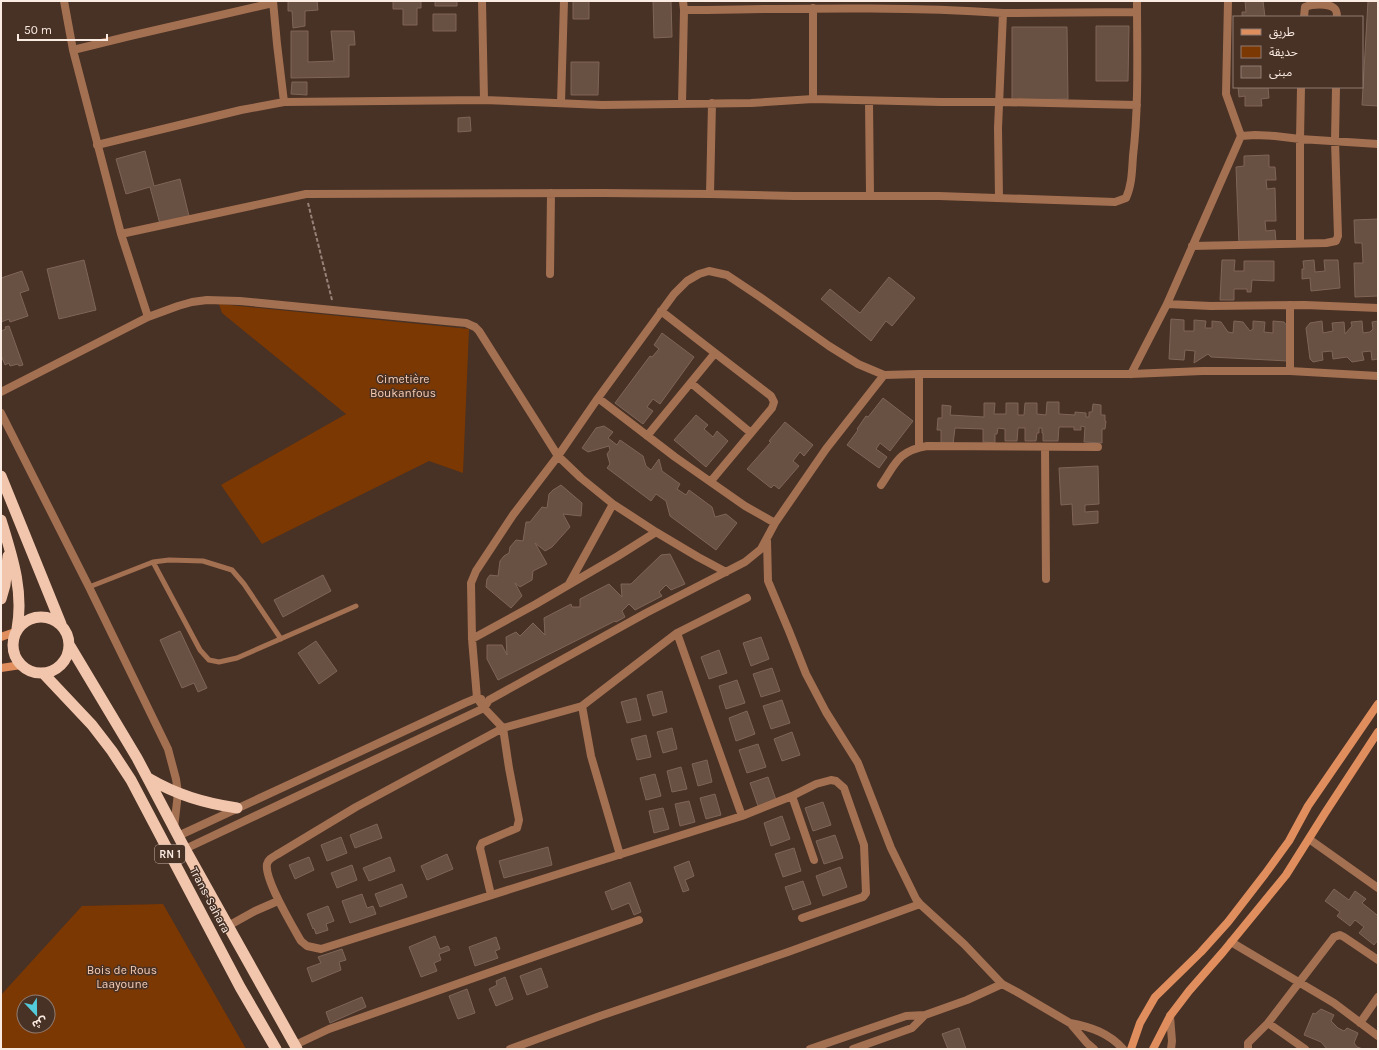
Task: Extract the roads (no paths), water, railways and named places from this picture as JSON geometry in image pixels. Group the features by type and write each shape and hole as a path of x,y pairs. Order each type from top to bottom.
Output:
{"highway":[{"path":"1,476 61,624 68,634 70,646 68,654 61,665 51,672 35,673 27,670 17,660 13,649 13,638 20,612 18,584 1,520"},
{"path":"1,599 5,585 9,547"},
{"path":"16,631 24,622 33,617 43,616 53,618 61,624"},
{"name":"Trans-Sahara","path":"70,646 137,758 185,849 296,1047"},
{"name":"Trans-Sahara","path":"43,673 92,725 112,751 131,780 240,987 276,1049"},
{"path":"147,777 178,793 197,800 237,808"}],"main road":[{"path":"1,637 16,631"},
{"path":"1,668 21,665"},
{"path":"1131,1049 1140,1023 1155,997 1219,932 1265,874 1288,841 1308,806 1378,704"},
{"path":"1153,1049 1170,1016 1189,991 1286,875 1324,813 1378,732"}],"street":[{"path":"64,1 73,50 120,234 148,317"},
{"path":"482,1 484,100"},
{"path":"561,103 564,1"},
{"path":"682,104 683,1"},
{"path":"120,234 306,194 710,194 999,198 1115,202 1126,198 1130,190 1137,105 1137,1"},
{"path":"1131,374 1167,304 1241,136 1226,94 1228,1"},
{"path":"73,50 273,2 284,102"},
{"path":"1304,16 1305,7 1318,4 1333,7 1336,9 1336,16"},
{"path":"684,10 894,5 1003,13 1137,12"},
{"path":"813,8 813,99"},
{"path":"999,198 999,102 1003,13"},
{"path":"1300,243 1300,139 1302,88"},
{"path":"1192,246 1326,243 1336,241 1338,236 1335,141 1336,88"},
{"path":"97,145 241,110 284,102 484,100 602,105 682,104 813,99 1137,105"},
{"path":"869,101 870,196"},
{"path":"710,194 712,103"},
{"path":"1241,136 1255,135 1378,144"},
{"path":"550,274 551,193"},
{"path":"491,895 480,848 482,843 517,828 519,820 508,768 503,728 484,708 477,698 472,638 471,583 476,571 513,515 558,456 661,311 674,294 687,281 699,274 709,272 727,275 828,346 858,364 884,375 1131,374 1202,371 1290,371 1378,376"},
{"path":"1,392 148,317 178,306 207,300 240,301 466,323 475,327 479,331 558,456 580,478 613,504 656,532 726,572"},
{"path":"1167,304 1211,306 1290,305 1378,308"},
{"path":"1290,305 1290,371"},
{"path":"661,311 771,396 774,402 772,408 711,481"},
{"path":"647,436 715,353"},
{"path":"919,374 919,447"},
{"path":"185,849 484,708 489,700 646,613 745,562 761,549 775,523 826,449 884,375"},
{"path":"691,383 752,433"},
{"path":"598,398 647,436 745,506 775,523"},
{"path":"1,413 89,587 168,749 176,778 178,793 176,832 237,808 464,703 477,698 489,700"},
{"path":"881,485 901,456 914,448 919,447 1098,448"},
{"path":"1045,447 1046,580"},
{"path":"569,584 613,504"},
{"path":"472,638 536,604 656,532"},
{"path":"766,540 768,581 790,631 806,674 826,712 858,763 891,848 900,868 920,904 964,944 1002,984 1070,1023 1094,1049"},
{"path":"747,598 677,633 582,706 503,728 356,807 269,859 267,870 278,900 304,945 321,950 742,816 792,796 816,784 831,780 836,781 844,788 864,845 866,893 863,897 802,918"},
{"path":"677,633 742,816"},
{"path":"582,706 591,756 620,855"},
{"path":"792,796 814,860"},
{"path":"1309,839 1378,888"},
{"path":"228,926 278,900"},
{"path":"510,1049 600,1016 788,952 920,904"},
{"path":"296,1047 329,1029 639,920"},
{"path":"1248,1049 1248,1043 1268,1023 1334,937 1344,937 1378,960"},
{"path":"1231,942 1334,1003 1378,1036"},
{"path":"810,1049 906,1016 925,1015 967,1000 1002,984"},
{"path":"1360,1023 1378,997"},
{"path":"853,1049 912,1028 925,1015"},
{"path":"1170,1016 1172,1041 1171,1049"},
{"path":"1070,1023 1083,1025 1099,1032 1114,1040 1123,1049"},
{"path":"1268,1023 1305,1049"}],"lane":[{"path":"89,587 153,562 169,560 203,561 232,570 244,584 281,639"},
{"path":"153,562 200,650 209,660 219,662 227,661 356,606"}],"park label":[{"name":"Cimetière Boukanfous","path":"403,386"},
{"name":"Bois de Rous Laayoune","path":"122,977"}]}
